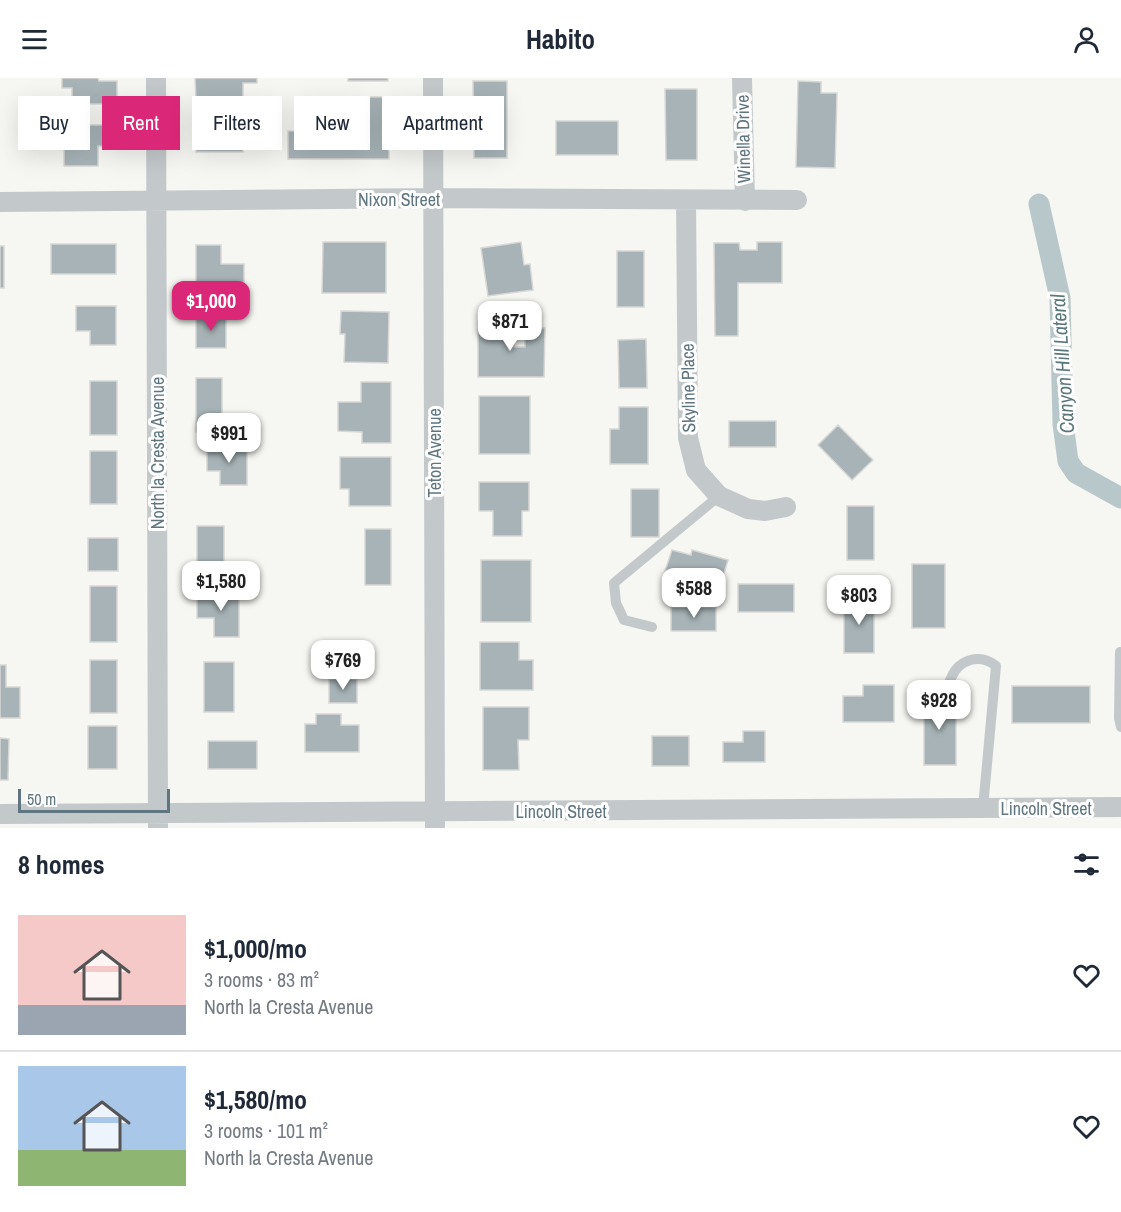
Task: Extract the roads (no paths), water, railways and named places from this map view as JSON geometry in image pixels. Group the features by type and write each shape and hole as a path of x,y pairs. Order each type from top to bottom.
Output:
{"street":[{"name":"North la Cresta Avenue","path":"156,78 158,821"},
{"name":"Teton Avenue","path":"433,78 435,820"},
{"name":"Winella Drive","path":"742,78 745,201"},
{"name":"Nixon Street","path":"0,202 434,198 797,200"},
{"name":"Skyline Place","path":"686,200 688,438 696,470 719,495 748,509 765,511 786,507"},
{"name":"Lincoln Street","path":"0,814 158,821 893,819 983,808 1121,807"}],"lane":[{"path":"652,627 624,620 616,603 614,583 719,495"},
{"path":"1120,652 1119,718 1121,727"},
{"path":"945,697 951,677 960,664 975,658 988,660 996,666 983,808"}],"waterway":[{"name":"Canyon Hill Lateral","path":"1039,204 1060,298 1063,424 1068,461 1076,473 1121,498"}]}
